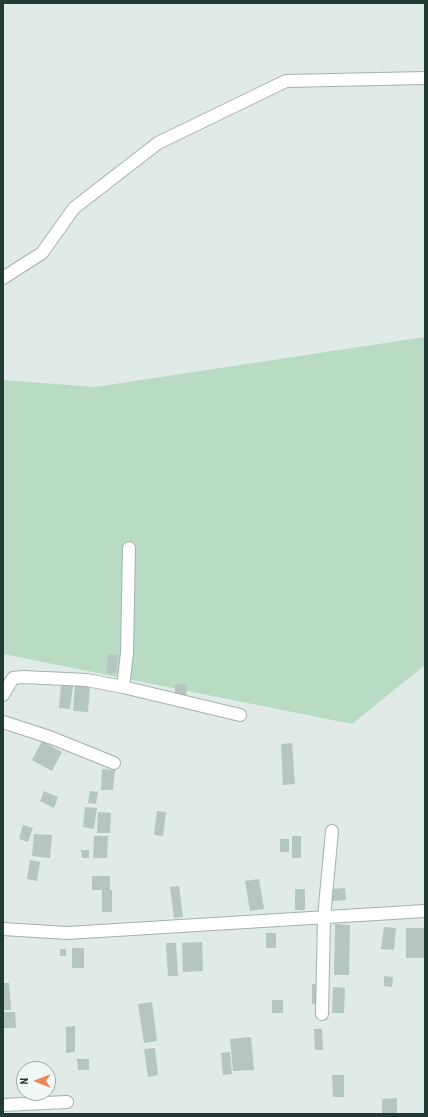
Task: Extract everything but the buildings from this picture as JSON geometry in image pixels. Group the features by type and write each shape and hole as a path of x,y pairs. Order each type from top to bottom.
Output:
{"street":[{"path":"3,278 42,253 74,208 158,143 286,81 425,78"},
{"path":"123,687 127,653 130,548"},
{"path":"3,695 13,678 23,676 87,680 123,687 240,715"},
{"path":"3,722 52,738 114,763"},
{"path":"322,1014 324,917 332,831"},
{"path":"3,929 67,933 425,910"},
{"path":"3,1104 67,1102"}],"green space":[{"path":"425,337 425,665 352,724 3,654 3,380 95,387"}]}
